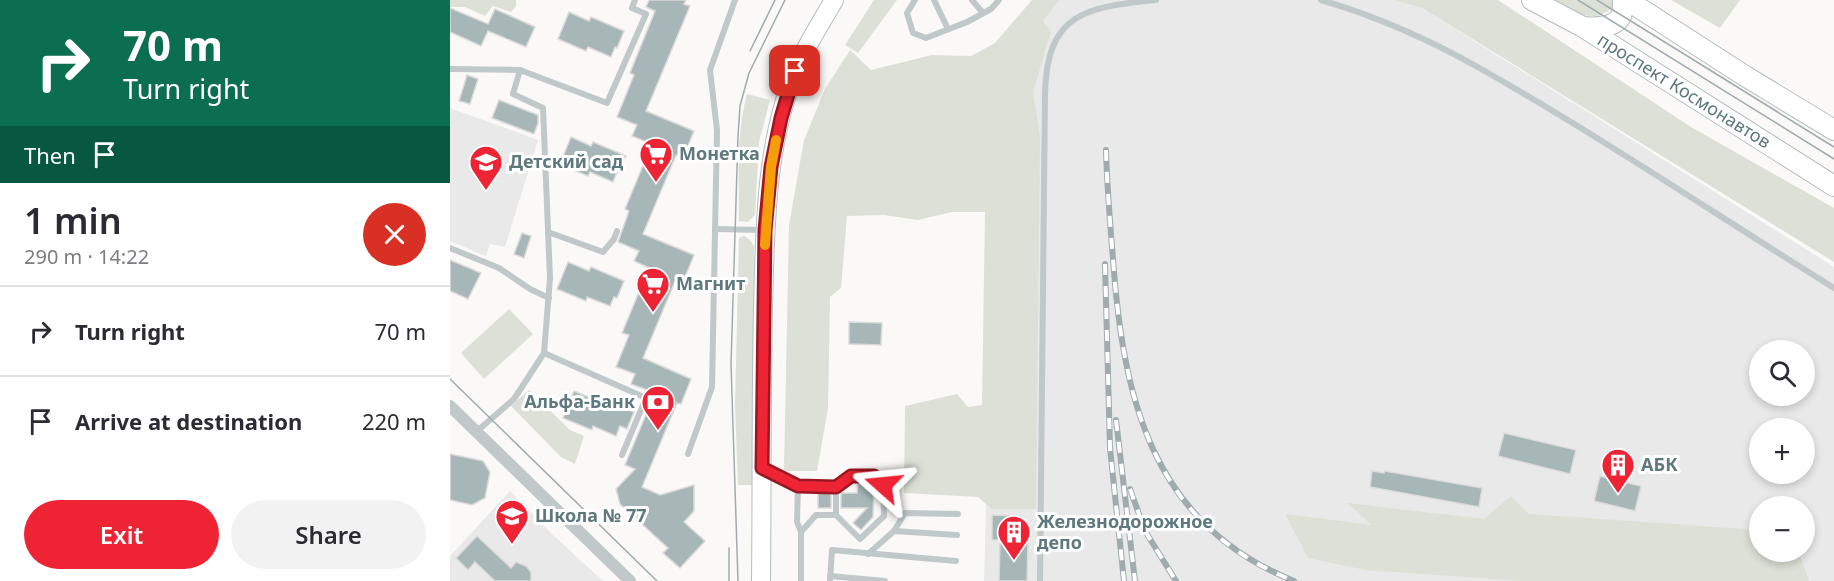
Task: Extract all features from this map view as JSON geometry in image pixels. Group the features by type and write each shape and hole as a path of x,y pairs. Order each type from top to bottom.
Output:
{"main road":[{"path":"761,581 765,230 771,167 781,118 795,71 834,0"},
{"name":"проспект Космонавтов","path":"1532,0 1583,27 1834,186"},
{"path":"1583,27 1598,28 1615,22 1622,15 1625,0 1834,130"}],"street":[{"path":"450,406 630,581"}],"lane":[{"path":"450,69 520,70 607,103 646,14 632,8 635,0"},
{"path":"688,454 712,387 717,130 710,70 735,0"},
{"path":"915,0 907,13 913,33 926,38 983,13 999,0"},
{"path":"934,0 948,29"},
{"path":"972,0 983,13"},
{"path":"1040,581 1047,61 1058,36 1074,19 1086,12 1110,5 1156,0"},
{"path":"1321,0 1391,23 1444,48 1682,190 1834,288"},
{"path":"476,432 514,399 544,352 550,278 543,108 513,93 520,70"},
{"path":"715,229 765,230"},
{"path":"548,232 603,252 614,239 617,231"},
{"path":"450,248 499,268 530,290 549,298"},
{"path":"544,352 646,398 622,455"},
{"path":"762,468 798,486 836,487 851,476 874,476 883,485 884,516 860,539 836,515 836,487"},
{"path":"798,486 797,522 801,532 801,581"},
{"path":"868,554 894,531 905,513 958,514"},
{"path":"801,532 816,515 836,515"},
{"path":"894,531 957,535"},
{"path":"885,581 830,579 832,550 956,561"}],"shaded area":[{"path":"450,0 516,0 516,6 511,12 493,6 485,16 465,7 450,7"},
{"path":"874,0 897,0 858,53 845,45"},
{"path":"1032,0 1059,0 1043,21 1051,31 1033,92 1040,136 1036,509 992,509 978,497 904,493 905,406 957,394 968,407 982,405 985,212 952,212 918,220 884,215 847,216 841,288 830,297 828,408 817,471 784,471 789,225 804,140 825,89 850,50 871,70 932,55 971,56 995,43"},
{"path":"1040,0 1394,0 1422,8 1834,267 1834,581 984,581 999,45"},
{"path":"1394,0 1498,0 1691,127 1834,208 1834,262 1422,8"},
{"path":"1554,0 1615,0 1616,5 1600,15 1592,16 1578,13"},
{"path":"1671,0 1740,0 1720,28"},
{"path":"747,94 770,100 759,142 755,215 748,222 739,221 741,125"},
{"name":"Детский сад","path":"450,108 538,140 505,247 490,244 486,256 450,241"},
{"path":"744,236 754,246 753,485 738,485 735,405 739,238"},
{"path":"509,309 533,334 484,379 461,353"},
{"path":"529,390 570,430 584,436 575,464 561,457 511,406"},
{"name":"Школа № 77","path":"510,491 603,581 450,581 450,556"},
{"path":"1511,496 1529,514 1749,529 1749,562 1802,562 1809,581 1523,581 1366,570 1308,558 1285,514 1372,525 1347,503 1484,519"}],"building":[{"path":"649,0 686,0 684,4 690,6 646,111 694,131 683,158 676,155 643,234 694,255 683,282 676,279 643,358 691,379 681,404 677,403 642,487 660,495 694,485 694,511 684,522 705,541 680,568 663,553 668,548 620,504 616,489 635,469 625,465 655,393 631,384 635,374 616,367 629,335 622,333 649,268 634,261 639,251 618,242 629,211 625,209 652,144 632,136 637,125 617,117 634,75 630,73 655,11 646,7"},
{"path":"450,8 488,24 495,9 535,27 526,47 488,31 481,46 450,32"},
{"path":"569,12 589,21 591,17 624,31 611,57 588,47 586,51 558,39"},
{"path":"467,75 478,79 470,104 459,101"},
{"path":"499,100 538,115 534,134 492,118"},
{"path":"571,137 591,146 593,142 626,156 613,182 590,172 588,176 560,164"},
{"path":"522,233 531,236 524,258 514,254"},
{"path":"450,260 481,273 468,299 450,291"},
{"path":"568,262 589,271 591,267 624,281 617,298 614,297 610,306 587,297 586,301 557,289"},
{"path":"849,322 882,323 881,345 849,344"},
{"path":"574,391 595,400 596,396 634,412 627,429 620,426 616,436 593,426 592,430 563,418"},
{"path":"1504,433 1576,450 1570,474 1498,456"},
{"path":"450,454 483,461 490,472 485,498 472,505 450,500"},
{"path":"1372,471 1384,473 1385,471 1482,488 1479,507 1370,487"},
{"name":"АБК","path":"1600,476 1641,486 1635,511 1594,501"},
{"path":"858,482 874,483 873,517 861,530 853,523 867,508 841,508 841,493 857,493"},
{"path":"818,493 831,493 831,508 818,508"},
{"name":"Железнодорожное депо","path":"992,515 1020,516 1019,541 1028,541 1027,581 999,581 1000,540 992,540"},
{"path":"477,536 511,568 516,562 526,566 531,572 531,581 495,581 475,562 468,570 456,558"}],"tram line":[{"path":"750,51 775,0"},
{"path":"738,581 731,364 740,106 749,73 785,0"},
{"path":"1578,0 1834,159"},
{"path":"1597,0 1834,147"},
{"path":"450,379 657,581"},
{"path":"729,548 729,581"}],"railway":[{"path":"1106,150 1113,259 1125,360 1137,406 1154,450 1177,490 1207,526 1246,556 1294,581"},
{"path":"1105,264 1110,448 1124,581"},
{"path":"1116,420 1135,581"},
{"path":"1130,489 1145,531 1176,581"}],"slow traffic":[{"path":"765,245 771,167 776,140"}],"place":[{"name":"Монетка","path":"656,183"},
{"name":"Детский сад","path":"486,191"},
{"name":"Магнит","path":"653,313"},
{"name":"Альфа-Банк","path":"658,431"},
{"name":"АБК","path":"1618,494"},
{"name":"Школа № 77","path":"512,545"},
{"name":"Железнодорожное депо","path":"1014,561"}],"route":[{"path":"795,71 781,118 771,167 765,230 762,468 798,486 836,487 851,476 874,476 883,485"}]}
